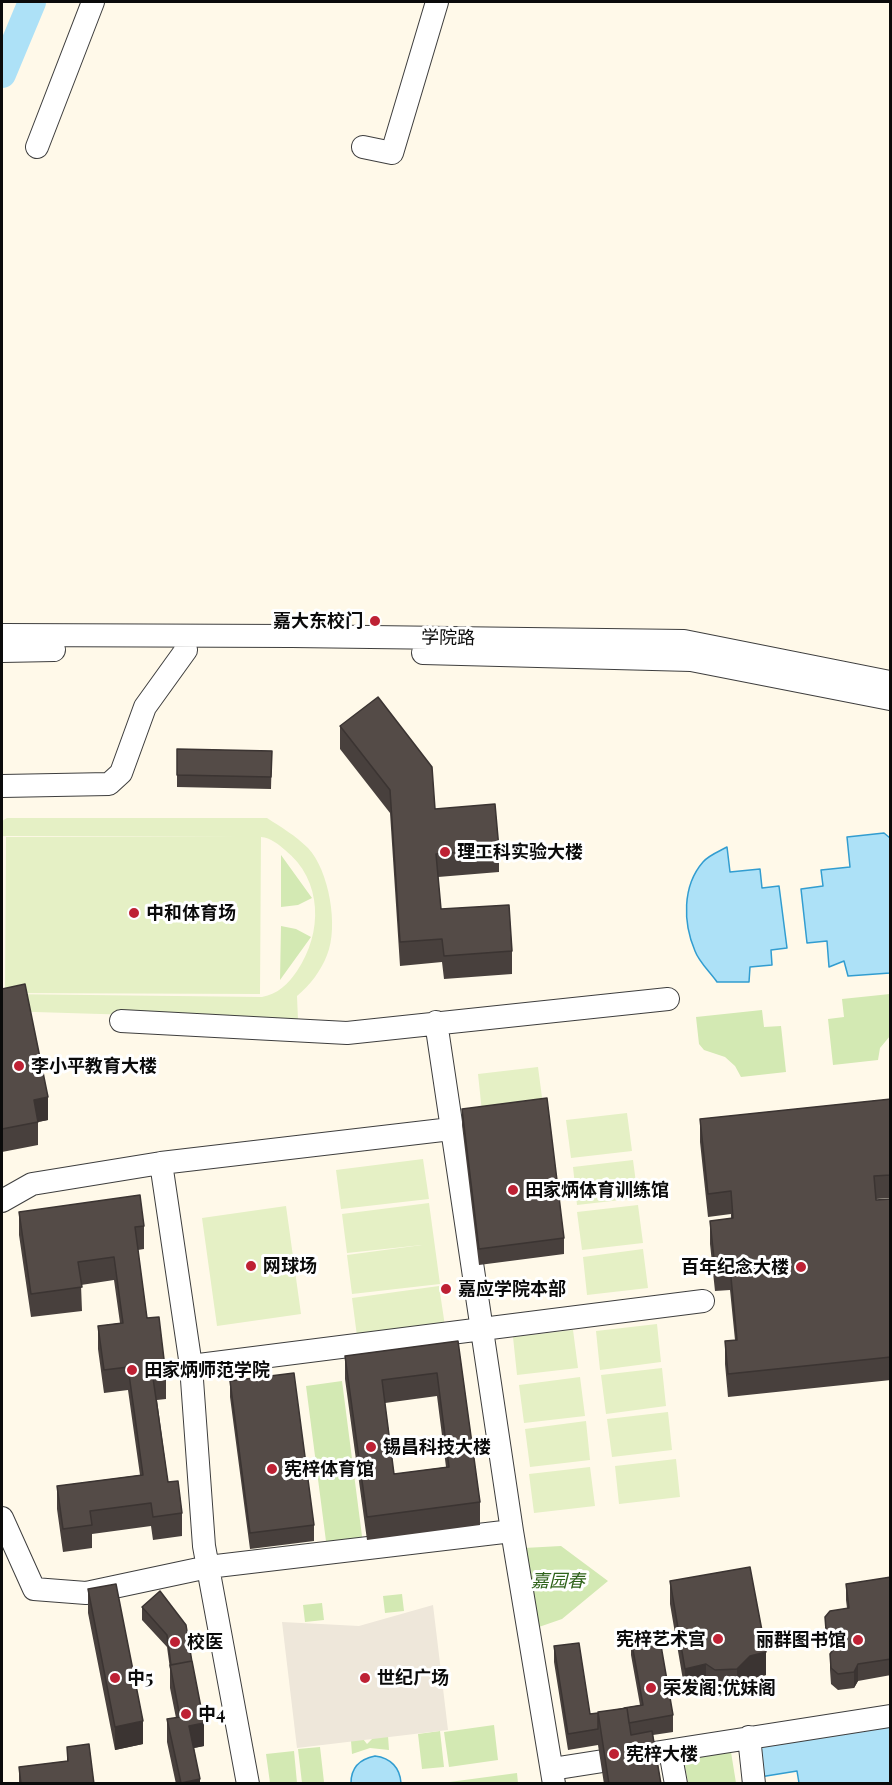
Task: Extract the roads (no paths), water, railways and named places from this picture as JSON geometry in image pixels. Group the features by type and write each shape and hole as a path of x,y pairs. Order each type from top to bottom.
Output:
{"street":[{"path":"37,147 93,2"},
{"path":"363,147 392,153 437,2"},
{"name":"学院路","path":"2,635 684,641 891,682"},
{"path":"2,786 109,784 121,773 145,707 186,650"},
{"name":"学院路","path":"2,651 308,650 691,660 891,699"},
{"path":"121,1021 347,1033 668,999"},
{"path":"436,1022 512,1531 553,1776 670,1751 891,1716"},
{"path":"2,1201 32,1184 161,1163 451,1129"},
{"path":"161,1163 191,1366 204,1546 248,1784"},
{"path":"191,1366 483,1327 703,1301"},
{"path":"2,1518 34,1589 86,1593 208,1567 512,1531"},
{"path":"749,1737 754,1784"},
{"path":"670,1751 675,1784"}],"water":[{"path":"884,833 890,838 890,973 848,976 844,961 829,967 827,941 807,943 801,889 823,886 821,870 850,867 847,837"},
{"path":"727,847 730,872 760,869 762,888 779,886 787,948 771,950 772,965 750,967 749,982 717,982 697,955 688,929 687,905 691,882 705,860"},
{"path":"890,1726 890,1783 799,1783 797,1771 760,1777 755,1747"},
{"path":"375,1756 390,1761 397,1768 401,1783 351,1783 357,1765"}],"waterway":[{"path":"2,74 32,2"}],"place":[{"name":"嘉大东校门","path":"375,621"},
{"name":"理工科实验大楼","path":"445,852"},
{"name":"中和体育场","path":"134,913"},
{"name":"李小平教育大楼","path":"19,1066"},
{"name":"田家炳体育训练馆","path":"513,1190"},
{"name":"网球场","path":"251,1266"},
{"name":"百年纪念大楼","path":"801,1267"},
{"name":"嘉应学院本部","path":"446,1289"},
{"name":"田家炳师范学院","path":"132,1370"},
{"name":"锡昌科技大楼","path":"371,1447"},
{"name":"宪梓体育馆","path":"272,1469"},
{"name":"宪梓艺术宫","path":"718,1639"},
{"name":"丽群图书馆","path":"858,1640"},
{"name":"校医","path":"175,1642"},
{"name":"中5","path":"115,1678"},
{"name":"世纪广场","path":"365,1678"},
{"name":"荣发阁;优妹阁","path":"651,1688"},
{"name":"中4","path":"186,1714"},
{"name":"宪梓大楼","path":"614,1754"}],"park label":[{"name":"嘉园春","path":"558,1581"}]}
